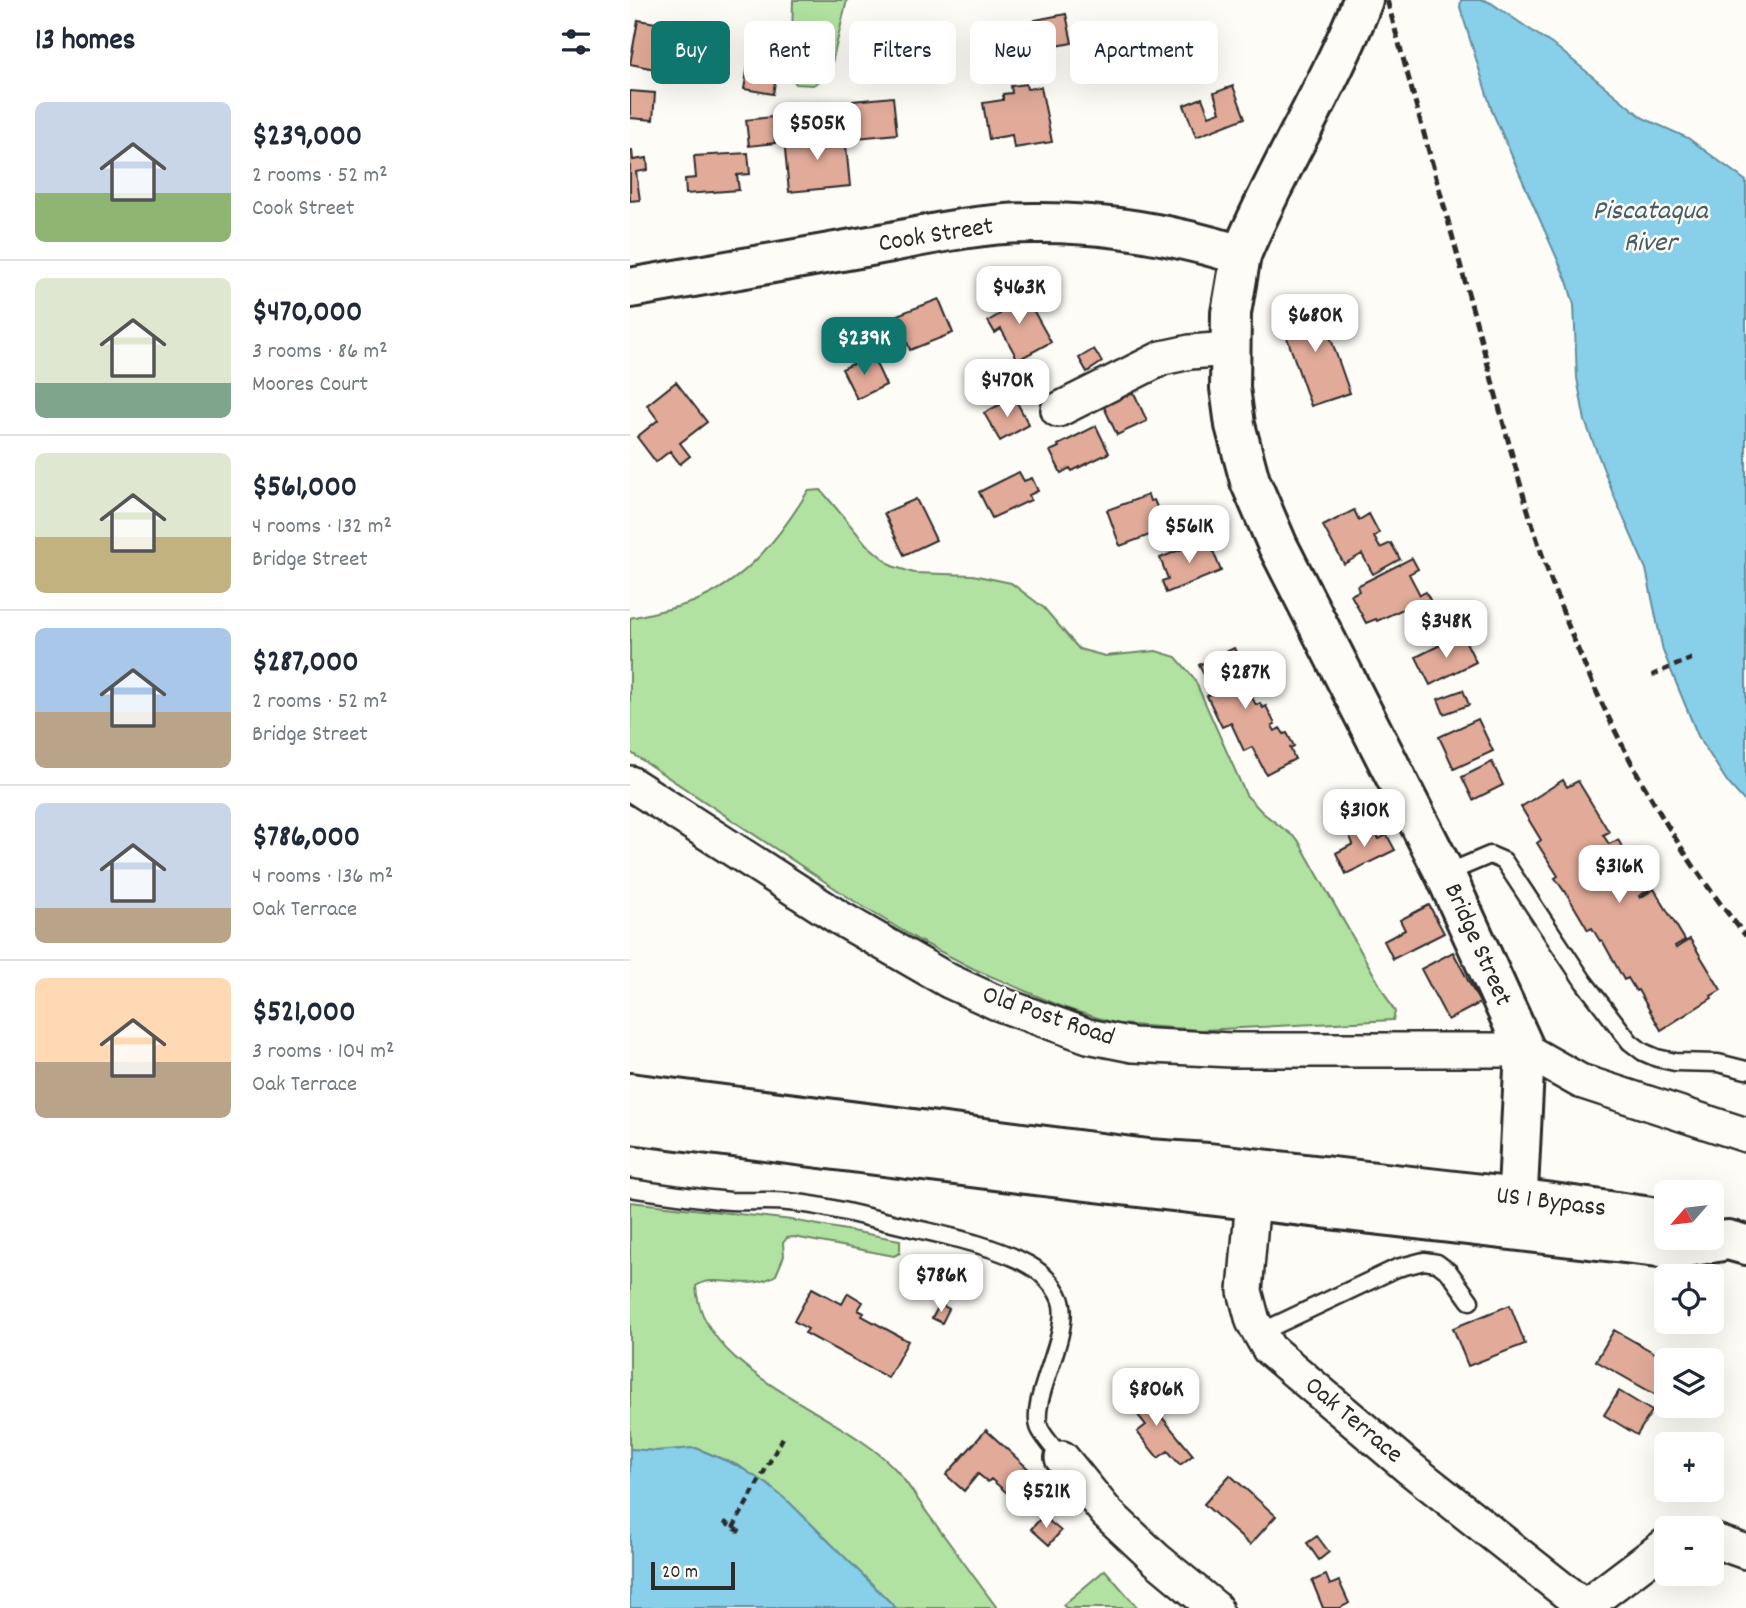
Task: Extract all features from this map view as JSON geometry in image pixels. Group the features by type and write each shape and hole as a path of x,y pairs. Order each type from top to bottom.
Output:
{"main road":[{"name":"Bridge Street","path":"1358,13 1303,130 1260,208 1241,255 1231,313 1230,388 1235,425 1260,508 1446,874 1525,1050 1516,1214"},
{"name":"Cook Street","path":"630,288 950,231 1030,223 1074,224 1153,232 1191,239 1241,255"},
{"path":"630,1093 1148,1159 1254,1184"},
{"path":"630,1124 1026,1174 1254,1184 1516,1214 1676,1248 1729,1239"},
{"name":"US 1 Bypass","path":"1254,1184 1437,1189 1516,1214 1654,1219"}],"street":[{"path":"1058,410 1162,358 1190,352 1229,349"},
{"name":"Old Post Road","path":"630,783 838,917 939,975 997,1003 1088,1036 1133,1045 1231,1050 1525,1050"},
{"path":"1525,1050 1580,1081 1746,1135"},
{"name":"Oak Terrace","path":"1254,1184 1245,1290 1248,1307 1259,1333 1279,1360 1584,1608 1654,1554"},
{"path":"1062,1458 1107,1513 1164,1566 1215,1608"},
{"path":"1724,1544 1746,1552"}],"lane":[{"path":"1446,874 1490,855 1504,861 1584,982 1630,1042 1657,1058 1675,1062 1718,1063 1746,1070"},
{"path":"630,1188 690,1197 789,1202 841,1211 943,1235 1008,1255 1031,1266 1046,1278 1062,1304 1062,1323 1050,1371 1038,1404 1037,1416 1040,1428 1062,1458"},
{"path":"1259,1333 1396,1268 1424,1261 1437,1262 1449,1272 1470,1301"}],"path":[{"path":"1652,675 1693,658"},
{"path":"733,1528 785,1434"},
{"path":"724,1522 743,1534"}],"green space":[{"path":"793,0 847,0 835,50 835,21 792,21"},
{"path":"821,490 866,544 892,566 914,573 973,575 1011,583 1044,608 1079,649 1105,656 1156,651 1176,657 1194,678 1246,795 1263,813 1298,840 1395,1012 1393,1020 1201,1030 1118,1024 1065,1008 974,969 918,940 857,903 630,752 630,618 693,602 729,583 773,541 808,491"},
{"path":"630,1202 792,1220 900,1240 900,1253 894,1256 794,1237 787,1238 783,1243 784,1256 776,1275 754,1282 713,1281 696,1286 704,1317 722,1344 748,1368 778,1390 844,1429 897,1471 997,1608 896,1608 790,1503 739,1466 696,1448 656,1451 630,1449"},
{"path":"1105,1570 1138,1608 1066,1608 1063,1605"}],"water":[{"name":"Piscataqua River","path":"1461,0 1484,0 1491,3 1559,49 1643,118 1688,138 1746,181 1746,803 1728,783 1698,736 1663,651 1646,569 1585,421 1577,378 1574,305 1567,281 1492,111 1460,7"},
{"path":"696,1448 738,1466 767,1484 790,1503 896,1608 630,1608 630,1449 656,1451"}],"building":[{"path":"1066,14 1070,43 1056,46 1056,21 1035,20"},
{"path":"638,20 651,22 651,68 630,64"},
{"path":"745,84 775,84 773,94 744,89"},
{"path":"1026,84 1027,89 1041,87 1052,142 1014,148 1012,135 989,139 983,103 1003,100 1003,94 1012,93 1011,86"},
{"path":"1233,86 1245,118 1196,137 1184,105 1202,98 1209,116 1220,112 1214,93"},
{"path":"630,91 655,93 653,120 630,118"},
{"path":"893,97 897,134 857,138 853,101"},
{"path":"772,117 775,143 749,146 746,120"},
{"path":"845,132 845,135 850,135 851,144 846,145 850,186 789,192 784,139"},
{"path":"630,150 633,160 647,158 648,170 636,172 640,200 630,201"},
{"path":"748,153 750,174 737,175 739,190 686,194 685,179 696,178 694,156"},
{"path":"1016,291 1022,302 1027,299 1051,342 1018,360 1001,329 995,333 988,321 1000,314 994,304"},
{"path":"939,299 953,333 910,350 897,315"},
{"path":"1318,302 1350,393 1311,406 1279,315"},
{"path":"1094,349 1102,362 1087,372 1079,358"},
{"path":"872,355 886,385 857,399 842,369"},
{"path":"676,382 707,422 680,443 690,456 680,464 670,451 656,462 637,437 658,420 647,405"},
{"path":"1134,393 1147,421 1117,435 1103,405"},
{"path":"1014,397 1029,425 1000,441 984,413"},
{"path":"1096,426 1109,453 1072,471 1070,468 1061,473 1050,451"},
{"path":"1019,472 1024,481 1032,478 1038,491 1029,495 1031,500 992,518 979,492"},
{"path":"1148,495 1150,501 1154,500 1166,529 1120,546 1107,510"},
{"path":"916,499 936,540 904,555 884,513"},
{"path":"1354,510 1359,520 1369,514 1379,533 1374,537 1380,548 1391,543 1400,559 1373,574 1362,554 1344,564 1323,526"},
{"path":"1208,538 1221,571 1166,593 1162,581 1168,579 1160,558"},
{"path":"1412,558 1418,569 1409,574 1420,595 1426,592 1445,630 1417,644 1403,609 1366,623 1351,595 1359,591 1357,586"},
{"path":"1462,634 1476,662 1430,685 1416,657"},
{"path":"1234,648 1241,662 1245,659 1253,676 1242,685 1256,705 1260,703 1263,708 1266,706 1275,724 1272,726 1275,731 1280,728 1284,734 1287,733 1294,746 1290,748 1295,759 1266,774 1252,747 1244,751 1231,723 1222,727 1207,696 1213,693 1199,665"},
{"path":"1463,690 1469,705 1444,714 1438,699"},
{"path":"1478,719 1493,751 1454,769 1439,737"},
{"path":"1492,762 1503,785 1473,800 1462,777"},
{"path":"1563,780 1567,787 1578,781 1609,832 1603,835 1609,844 1618,840 1649,890 1639,896 1640,898 1654,889 1685,940 1675,946 1676,948 1690,939 1721,990 1661,1030 1638,990 1636,991 1628,978 1624,980 1602,940 1600,941 1592,928 1588,930 1555,878 1558,876 1537,843 1541,840 1521,807"},
{"path":"1371,824 1379,839 1387,835 1395,850 1346,874 1336,853 1353,844 1349,834"},
{"path":"1429,905 1444,933 1393,959 1384,941 1405,930 1400,920"},
{"path":"1453,952 1480,1003 1448,1020 1421,969"},
{"path":"812,1288 842,1304 848,1293 863,1302 858,1310 864,1313 862,1316 908,1341 888,1378 805,1333 808,1329 794,1321"},
{"path":"940,1304 949,1309 942,1323 932,1318"},
{"path":"1510,1305 1525,1344 1468,1366 1453,1328"},
{"path":"1614,1330 1654,1353 1654,1394 1596,1361"},
{"path":"1130,1385 1135,1390 1138,1388 1193,1455 1180,1465 1168,1451 1158,1458 1137,1432 1146,1425 1125,1399 1127,1397 1123,1391"},
{"path":"1619,1391 1652,1411 1637,1435 1604,1415"},
{"path":"986,1430 1033,1473 1019,1489 1015,1485 1007,1493 991,1479 988,1482 978,1474 964,1491 946,1475"},
{"path":"1230,1475 1276,1516 1250,1545 1204,1504"},
{"path":"1043,1516 1061,1531 1049,1545 1031,1529"},
{"path":"1317,1536 1329,1552 1319,1560 1307,1543"},
{"path":"1326,1575 1330,1585 1339,1581 1349,1603 1340,1608 1323,1608 1312,1581"}],"railway":[{"path":"1387,0 1520,484 1564,615 1606,712 1656,806 1684,852 1746,936"}]}
